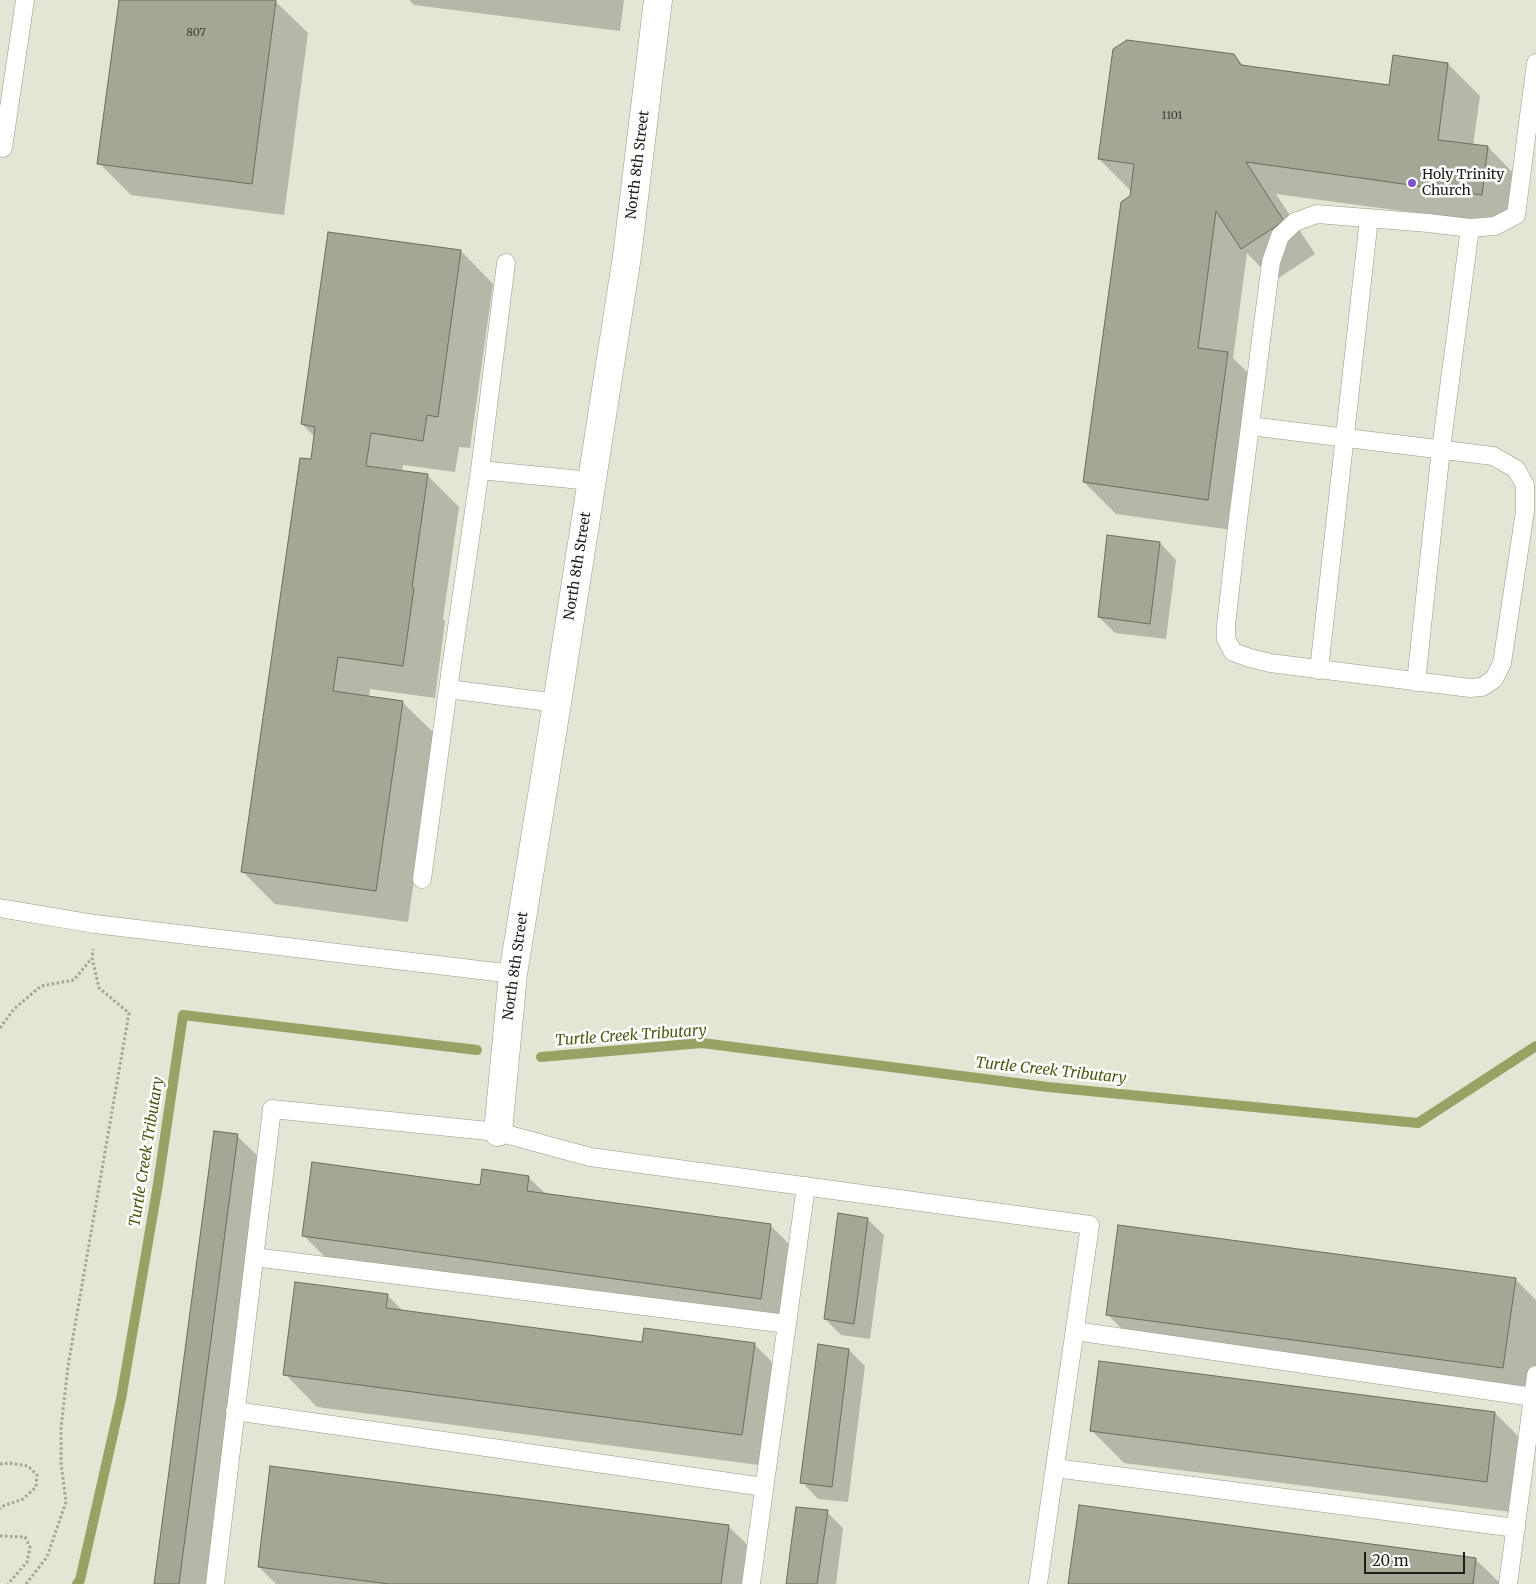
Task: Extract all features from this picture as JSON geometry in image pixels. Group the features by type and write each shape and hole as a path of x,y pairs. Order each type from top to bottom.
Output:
{"street":[{"name":"North 8th Street","path":"498,1132 513,974 627,256 658,0"}],"lane":[{"path":"3,148 25,0"},
{"path":"1250,426 1493,456 1516,469 1524,485 1524,511 1502,663 1494,679 1482,687 1470,688 1270,663 1233,652 1226,639 1226,625 1238,519 1271,262 1280,236 1295,222 1317,214 1470,228 1495,226 1516,215 1536,62"},
{"path":"1319,670 1369,218"},
{"path":"1416,682 1441,449 1470,228"},
{"path":"422,879 480,470 506,264"},
{"path":"480,470 591,481"},
{"path":"448,688 557,703"},
{"path":"0,908 95,924 513,974"},
{"path":"214,1584 272,1109 498,1132 590,1157 1090,1224 1038,1584"},
{"path":"751,1584 806,1186"},
{"path":"254,1257 786,1324"},
{"path":"1074,1331 1533,1397"},
{"path":"1508,1584 1536,1375"},
{"path":"235,1412 764,1487"},
{"path":"1055,1468 1516,1528"}],"path":[{"path":"26,1584 47,1558 66,1502 61,1462 61,1428 68,1366 129,1013 99,988 92,958 95,924"},
{"path":"0,1028 14,1009 41,986 74,980 92,958"},
{"path":"0,1464 9,1463 28,1466 37,1475 36,1487 23,1499 3,1506 0,1509"},
{"path":"0,1536 25,1537 30,1547 27,1562 8,1584"}],"building":[{"path":"119,0 276,0 252,184 97,164"},
{"path":"1127,40 1234,54 1241,65 1389,85 1393,55 1448,63 1438,140 1488,146 1482,195 1246,162 1284,221 1241,249 1216,211 1198,348 1228,352 1208,500 1083,482 1121,202 1130,196 1134,164 1098,159 1113,49"},
{"path":"328,232 461,250 438,417 427,415 423,441 371,433 366,466 428,474 403,666 338,657 333,691 403,701 376,891 241,872 300,458 311,459 315,427 301,424"},
{"path":"1107,535 1160,542 1150,624 1098,617"},
{"path":"214,1131 238,1134 179,1584 154,1584"},
{"path":"312,1162 480,1185 482,1169 529,1176 527,1191 771,1224 761,1299 302,1236"},
{"path":"838,1213 868,1218 854,1324 824,1319"},
{"path":"1118,1225 1516,1278 1503,1368 1106,1315"},
{"path":"295,1282 388,1294 386,1308 642,1342 644,1328 755,1343 742,1435 283,1375"},
{"path":"818,1344 849,1349 832,1487 800,1483"},
{"path":"1099,1361 1495,1412 1487,1482 1090,1431"},
{"path":"270,1466 729,1525 721,1584 389,1584 258,1567"},
{"path":"1079,1505 1476,1558 1473,1584 1068,1584"},
{"path":"796,1507 828,1510 817,1584 786,1584"}],"waterway":[{"name":"Turtle Creek Tributary","path":"77,1584 80,1580 121,1399 158,1184 183,1015 477,1050"},
{"name":"Turtle Creek Tributary","path":"541,1057 702,1043 1048,1087 1418,1123 1536,1046"}],"place":[{"name":"Holy Trinity Church","path":"1412,183"}]}
